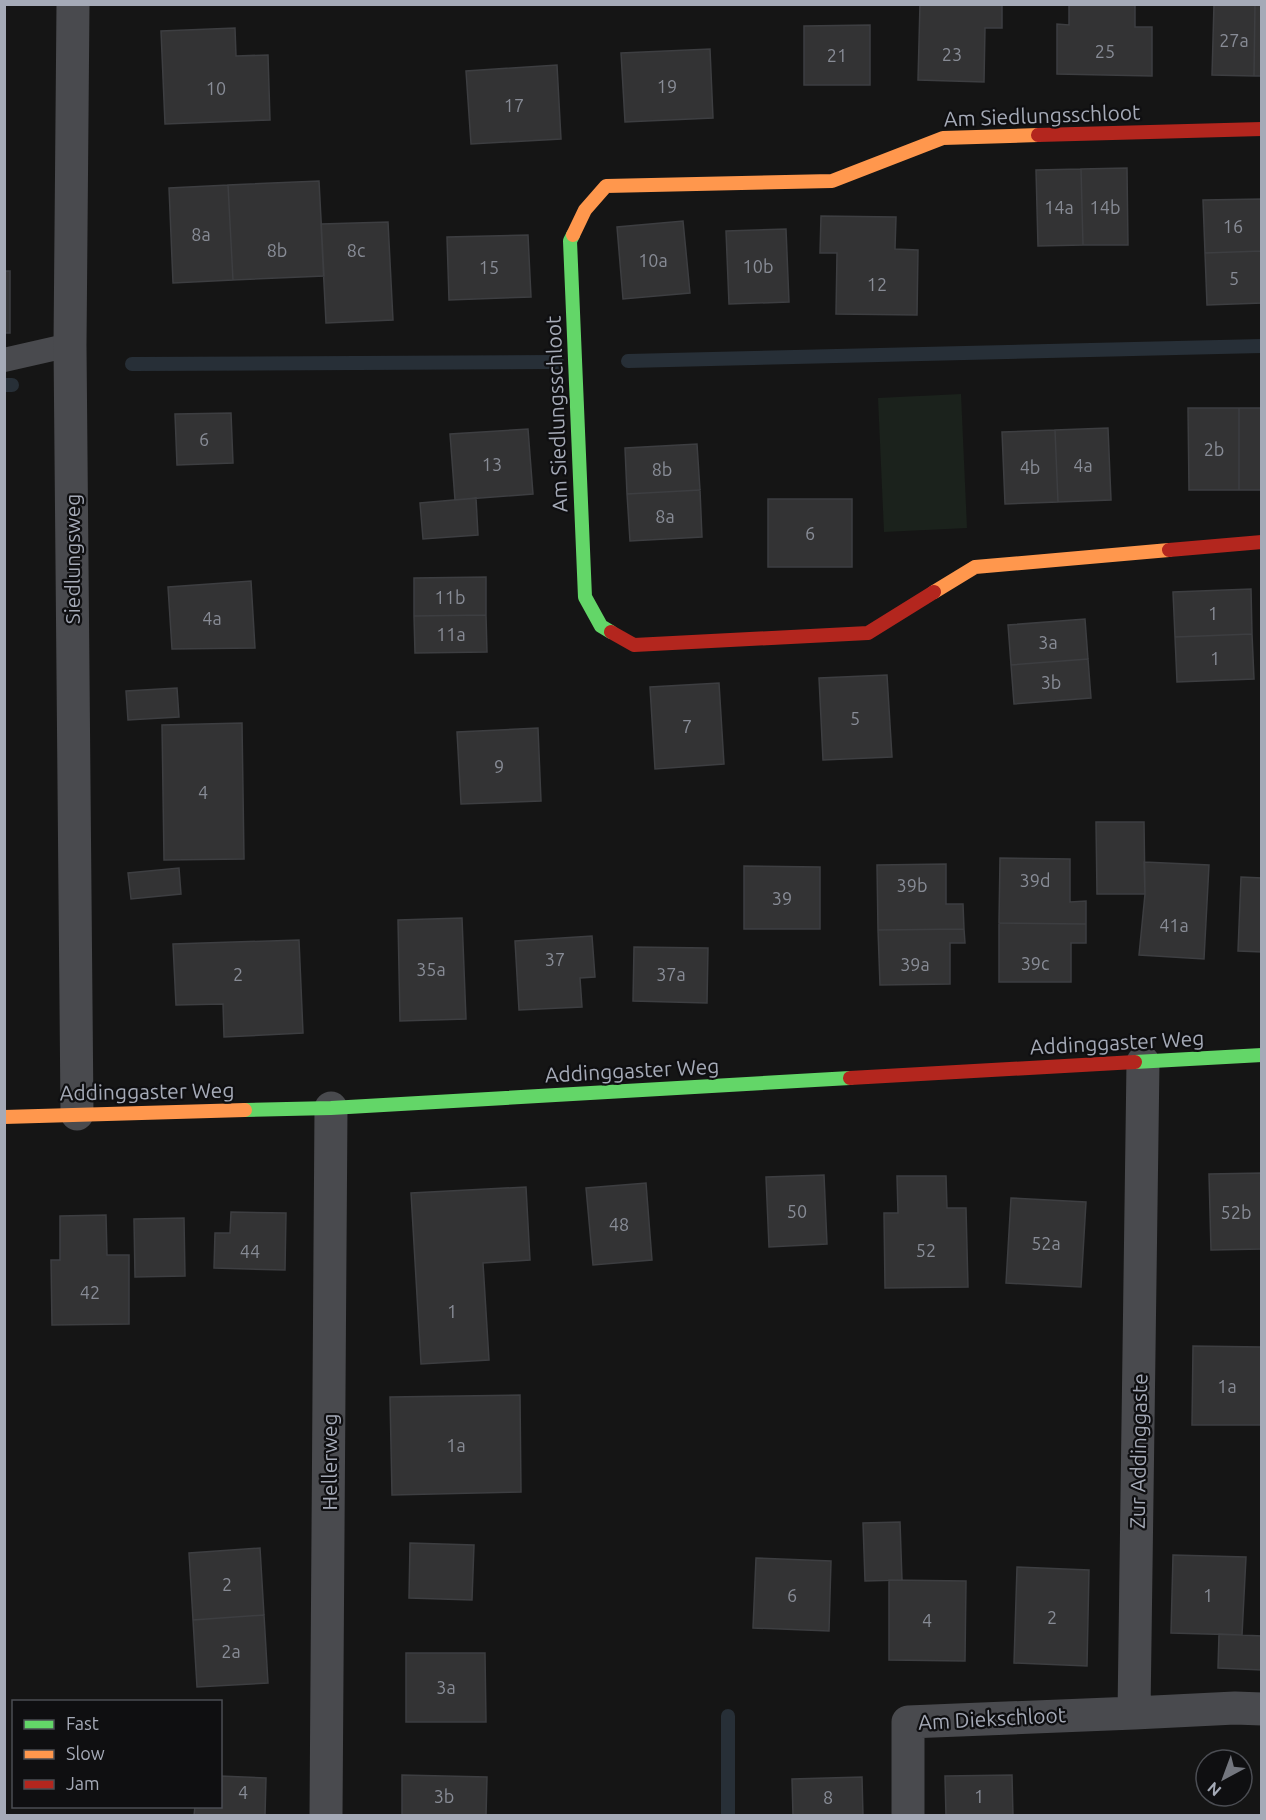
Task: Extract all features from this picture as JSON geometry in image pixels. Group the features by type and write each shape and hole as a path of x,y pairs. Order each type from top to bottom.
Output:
{"street":[{"name":"Siedlungsweg","path":"73,4 70,345 77,1114"},
{"name":"Am Siedlungsschloot","path":"1262,129 943,138 832,181 606,186 585,210 570,241 585,597 601,626 634,645 868,633 975,567 1262,542"},
{"name":"Addinggaster Weg","path":"4,1117 331,1108 1262,1054"},
{"name":"Zur Addinggaste","path":"1134,1713 1143,1062"},
{"name":"Hellerweg","path":"326,1815 331,1108"},
{"path":"1134,1713 1235,1708 1262,1709"},
{"name":"Am Diekschloot","path":"908,1815 908,1722 1134,1713"}],"lane":[{"path":"4,360 70,345"}],"shaded area":[{"path":"961,394 967,528 884,532 878,398"}],"building":[{"path":"920,4 1002,4 1002,28 985,28 984,82 918,80"},
{"path":"1069,4 1135,4 1135,27 1152,27 1152,76 1057,74 1057,24 1069,25"},
{"path":"1214,4 1255,4 1254,76 1212,75"},
{"path":"1255,4 1262,4 1262,76 1254,76"},
{"path":"870,25 870,85 804,85 804,26"},
{"path":"235,28 236,56 268,55 270,120 165,124 161,31"},
{"path":"710,49 713,118 625,122 621,53"},
{"path":"557,65 561,139 471,144 466,71"},
{"path":"1127,168 1128,245 1083,245 1081,169"},
{"path":"1081,169 1083,245 1038,246 1036,170"},
{"path":"319,181 324,276 233,280 228,185"},
{"path":"228,185 233,280 173,283 169,188"},
{"path":"1262,199 1262,251 1205,253 1203,200"},
{"path":"821,216 896,217 895,249 918,250 917,315 836,314 837,253 820,253"},
{"path":"683,221 690,293 623,299 617,227"},
{"path":"388,222 393,320 326,323 321,224"},
{"path":"786,229 789,302 729,304 726,231"},
{"path":"528,235 531,297 449,300 447,237"},
{"path":"1262,251 1262,303 1207,305 1205,253"},
{"path":"4,271 10,271 10,333 4,333"},
{"path":"1188,408 1239,408 1239,490 1189,490"},
{"path":"1239,408 1262,408 1262,490 1239,490"},
{"path":"231,413 233,463 177,465 175,414"},
{"path":"1108,428 1111,500 1058,502 1055,430"},
{"path":"528,429 533,494 455,500 450,434"},
{"path":"1055,430 1058,502 1005,504 1002,432"},
{"path":"697,444 700,490 627,494 625,448"},
{"path":"700,490 702,537 630,541 627,494"},
{"path":"476,498 478,535 423,539 420,503"},
{"path":"768,499 852,499 852,567 768,567"},
{"path":"486,577 486,615 414,616 414,578"},
{"path":"251,581 255,648 172,649 168,587"},
{"path":"1251,589 1252,634 1175,637 1173,592"},
{"path":"486,615 487,652 415,653 414,616"},
{"path":"1085,619 1088,659 1011,665 1008,625"},
{"path":"1252,634 1254,679 1177,682 1175,637"},
{"path":"1088,659 1091,698 1014,704 1011,665"},
{"path":"887,675 892,757 823,760 819,678"},
{"path":"719,683 724,764 655,769 650,687"},
{"path":"177,688 179,717 128,720 126,691"},
{"path":"242,723 244,859 164,860 162,725"},
{"path":"538,728 541,801 461,804 457,732"},
{"path":"1096,822 1144,822 1145,894 1097,894"},
{"path":"1000,858 1070,859 1070,902 1086,901 1086,924 999,923"},
{"path":"1144,862 1209,865 1204,959 1139,955 1145,894"},
{"path":"946,864 946,904 963,904 964,929 878,930 877,865"},
{"path":"744,866 820,867 820,929 744,929"},
{"path":"179,868 181,894 131,899 128,873"},
{"path":"1241,877 1262,878 1262,952 1238,951"},
{"path":"462,918 466,1019 400,1021 398,920"},
{"path":"999,923 1086,924 1086,943 1071,943 1071,982 999,982"},
{"path":"964,929 965,943 950,943 950,984 880,985 878,930"},
{"path":"592,936 595,977 580,978 582,1007 519,1010 515,941"},
{"path":"299,940 303,1033 224,1037 223,1004 176,1005 173,944"},
{"path":"634,947 708,948 707,1003 633,1001"},
{"path":"1262,1173 1262,1249 1211,1250 1209,1174"},
{"path":"824,1175 827,1244 769,1247 766,1177"},
{"path":"897,1176 946,1176 947,1208 966,1208 968,1287 885,1288 884,1213 898,1213"},
{"path":"646,1183 652,1260 593,1265 586,1188"},
{"path":"526,1187 530,1260 483,1263 489,1360 421,1364 411,1193"},
{"path":"1011,1198 1086,1202 1081,1287 1006,1283"},
{"path":"231,1212 286,1213 285,1270 214,1268 215,1233 230,1233"},
{"path":"106,1215 107,1255 129,1255 129,1324 52,1325 51,1260 60,1260 60,1216"},
{"path":"184,1218 185,1276 135,1277 134,1219"},
{"path":"1193,1346 1262,1347 1262,1425 1192,1425"},
{"path":"520,1395 521,1492 392,1495 390,1397"},
{"path":"900,1522 902,1580 865,1581 863,1523"},
{"path":"410,1543 474,1545 472,1600 409,1598"},
{"path":"260,1548 264,1615 193,1620 189,1553"},
{"path":"1173,1555 1246,1557 1242,1635 1171,1633"},
{"path":"756,1558 831,1561 829,1631 753,1628"},
{"path":"1017,1567 1089,1570 1087,1666 1014,1663"},
{"path":"889,1580 966,1581 965,1661 889,1660"},
{"path":"264,1615 268,1683 197,1687 193,1620"},
{"path":"1219,1634 1262,1636 1262,1670 1218,1668"},
{"path":"406,1653 485,1653 486,1722 406,1722"},
{"path":"402,1775 487,1777 486,1816 402,1816"},
{"path":"1012,1775 1013,1816 946,1816 945,1776"},
{"path":"222,1776 266,1778 265,1816 194,1816 195,1808 222,1808"},
{"path":"862,1777 863,1816 793,1816 792,1779"}],"waterway":[{"path":"628,361 1262,346"},
{"path":"132,364 557,362"},
{"path":"4,385 12,385"},
{"path":"728,1716 728,1816"}],"traffic: fast":[{"path":"573,235 570,241 585,597 601,626 611,632"},
{"path":"1135,1062 1262,1055"},
{"path":"245,1110 331,1108 850,1078"}],"traffic: slow":[{"path":"573,235 585,210 606,186 832,181 943,138 1038,135"},
{"path":"934,592 975,567 1169,550"},
{"path":"4,1117 245,1110"}],"traffic: jam":[{"path":"1038,135 1262,129"},
{"path":"1169,550 1262,542"},
{"path":"611,632 634,645 868,633 934,592"},
{"path":"850,1078 1135,1062"}]}
